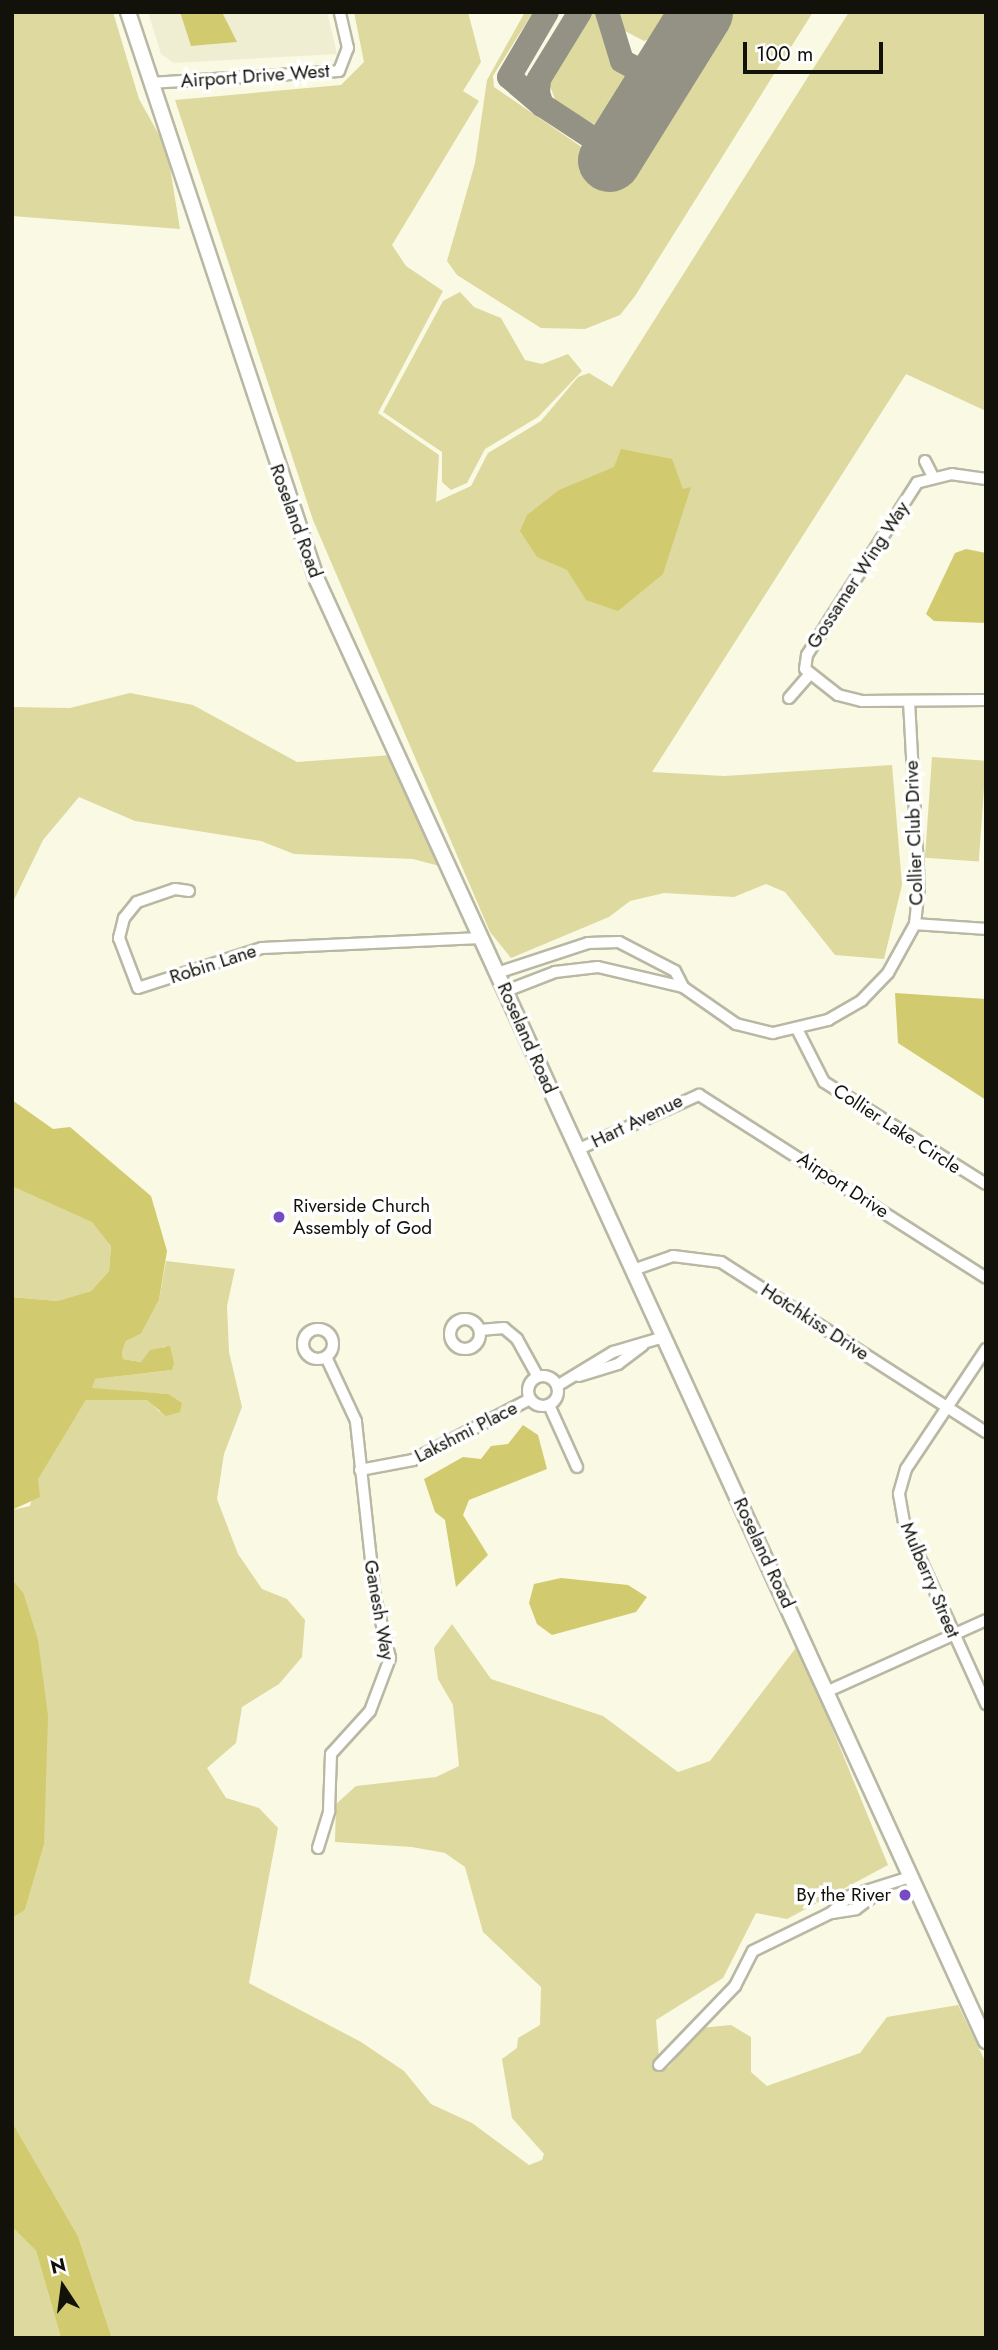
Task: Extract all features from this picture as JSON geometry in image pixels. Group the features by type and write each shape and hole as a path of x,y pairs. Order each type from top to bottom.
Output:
{"main road":[{"name":"Roseland Road","path":"128,12 317,580 986,2041"}],"street":[{"name":"Airport Drive West","path":"150,83 339,71 348,48 340,12"},
{"path":"925,461 932,475 986,480"},
{"name":"Gossamer Wing Way","path":"932,475 917,483 807,655 808,676 862,701 986,700"},
{"path":"789,698 808,676"},
{"name":"Collier Club Drive","path":"506,991 555,972 622,967 683,987 736,1024 773,1033 828,1020 862,1000 888,973 915,923 919,886 909,702"},
{"name":"Robin Lane","path":"189,891 175,889 136,902 124,918 119,938 138,988 262,948 481,938"},
{"path":"915,923 986,929"},
{"name":"Collier Club Drive","path":"497,973 550,954 619,943 675,971 683,987"},
{"path":"550,954 555,972"},
{"name":"Collier Lake Circle","path":"797,1029 824,1082 986,1184"},
{"name":"Hart Avenue","path":"577,1150 699,1095"},
{"name":"Airport Drive","path":"699,1095 986,1278"},
{"name":"Hotchkiss Drive","path":"633,1270 673,1256 721,1262 986,1432"},
{"path":"480,1330 504,1328 517,1339 538,1377 557,1386"},
{"path":"575,1376 607,1368 626,1353 664,1336"},
{"name":"Mulberry Street","path":"986,1349 906,1469 899,1494 904,1523 986,1704"},
{"path":"577,1467 549,1405 557,1386 602,1357 626,1353"},
{"name":"Ganesh Way","path":"318,1848 329,1811 331,1754 370,1711 390,1658 375,1597 356,1420 326,1357"},
{"path":"602,1357 607,1368"},
{"path":"538,1377 529,1386 530,1399 549,1405"},
{"name":"Lakshmi Place","path":"360,1470 413,1460 530,1399"},
{"path":"827,1692 953,1632 986,1620"},
{"path":"659,2064 735,1986 752,1951 831,1913 856,1909 883,1888 910,1877"}],"shaded area":[{"path":"12,12 113,12 139,99 167,149 180,229 12,216"},
{"path":"148,12 180,12 191,46 236,42 222,12 327,12 337,54 174,63 161,54"},
{"path":"180,12 222,12 237,42 191,46"},
{"path":"354,12 468,12 481,62 463,91 479,101 392,245 406,266 443,291 378,413 439,455 436,502 471,486 488,453 541,421 578,377 589,373 612,387 849,12 986,12 986,411 906,374 652,772 724,776 892,765 902,885 884,959 835,955 785,892 766,884 734,897 664,893 630,901 609,917 511,958 490,932 313,520 175,100 341,85 364,62"},
{"path":"525,12 533,12 493,76 494,87 618,172 718,12 813,12 635,296 620,315 585,329 541,328 457,275 447,261 475,163 487,80"},
{"path":"591,12 597,12 612,64 639,80 602,129 556,102 549,83"},
{"path":"620,12 682,12 664,35 644,41 623,30"},
{"path":"460,292 474,307 501,318 525,360 542,364 568,354 582,371 538,417 485,449 467,483 451,490 442,482 442,452 383,412 443,301"},
{"path":"621,449 672,459 683,489 691,487 663,574 618,611 586,600 567,570 537,557 520,531 527,515 559,490 614,467"},
{"path":"966,549 986,553 986,623 934,621 926,614 955,553"},
{"path":"130,693 193,705 297,762 392,755 443,867 413,859 294,854 261,841 135,821 79,797 43,840 12,904 12,707 70,708"},
{"path":"932,757 986,761 979,862 925,858"},
{"path":"895,993 986,999 986,1100 898,1043"},
{"path":"12,1100 53,1129 70,1127 151,1196 167,1251 159,1300 141,1334 126,1341 122,1352 123,1359 141,1362 150,1350 170,1346 174,1363 172,1370 95,1379 92,1388 168,1394 182,1403 180,1412 166,1416 147,1400 86,1400 38,1479 40,1497 12,1510 12,1297 57,1301 91,1291 109,1271 111,1246 92,1222 12,1186"},
{"path":"12,1177 99,1221 111,1246 109,1271 91,1291 57,1301 12,1297"},
{"path":"166,1261 235,1269 227,1306 229,1352 242,1407 224,1454 217,1499 238,1554 262,1589 287,1599 305,1620 302,1657 279,1684 242,1707 236,1743 207,1768 226,1798 259,1808 278,1828 249,1983 361,2042 404,2071 431,2104 472,2123 529,2165 542,2160 544,2154 512,2118 502,2059 517,2048 518,2038 540,2025 541,1987 483,1932 465,1867 445,1853 412,1847 335,1842 336,1804 356,1786 436,1777 459,1766 453,1705 438,1679 434,1648 452,1624 491,1679 603,1716 678,1772 710,1761 798,1645 888,1865 787,1919 756,1913 723,1978 656,2020 659,2058 652,2063 658,2072 669,2067 700,2028 731,2025 751,2037 751,2072 767,2086 860,2053 887,2017 958,2005 986,2063 986,2338 112,2338 78,2236 12,2122 12,1918 25,1910 44,1845 23,1592 12,1579 12,1510 30,1506 37,1479 86,1400 148,1400 160,1412 168,1394 91,1389 94,1379 172,1370 165,1346 141,1362 123,1359 122,1352 126,1341 141,1334 159,1300"},
{"path":"523,1425 538,1435 547,1469 469,1500 463,1515 488,1555 456,1587 445,1520 435,1512 424,1479 463,1457 481,1459 491,1446 508,1444"},
{"path":"561,1578 628,1585 647,1597 636,1612 552,1635 537,1624 529,1603 534,1584"},
{"path":"12,1579 23,1592 38,1640 48,1716 44,1845 25,1910 12,1918"},
{"path":"12,2122 78,2236 112,2338 61,2338 36,2251 12,2227"},
{"path":"12,2227 36,2251 61,2338 12,2338"}],"taxiway":[{"path":"542,105 509,77 547,12"},
{"path":"580,12 539,79 538,93 542,105 600,143 622,139"},
{"path":"607,12 622,61 641,71 668,65"}],"runway":[{"path":"609,160 701,12"}],"place":[{"name":"Riverside Church Assembly of God","path":"279,1217"},
{"name":"By the River","path":"905,1895"}]}
